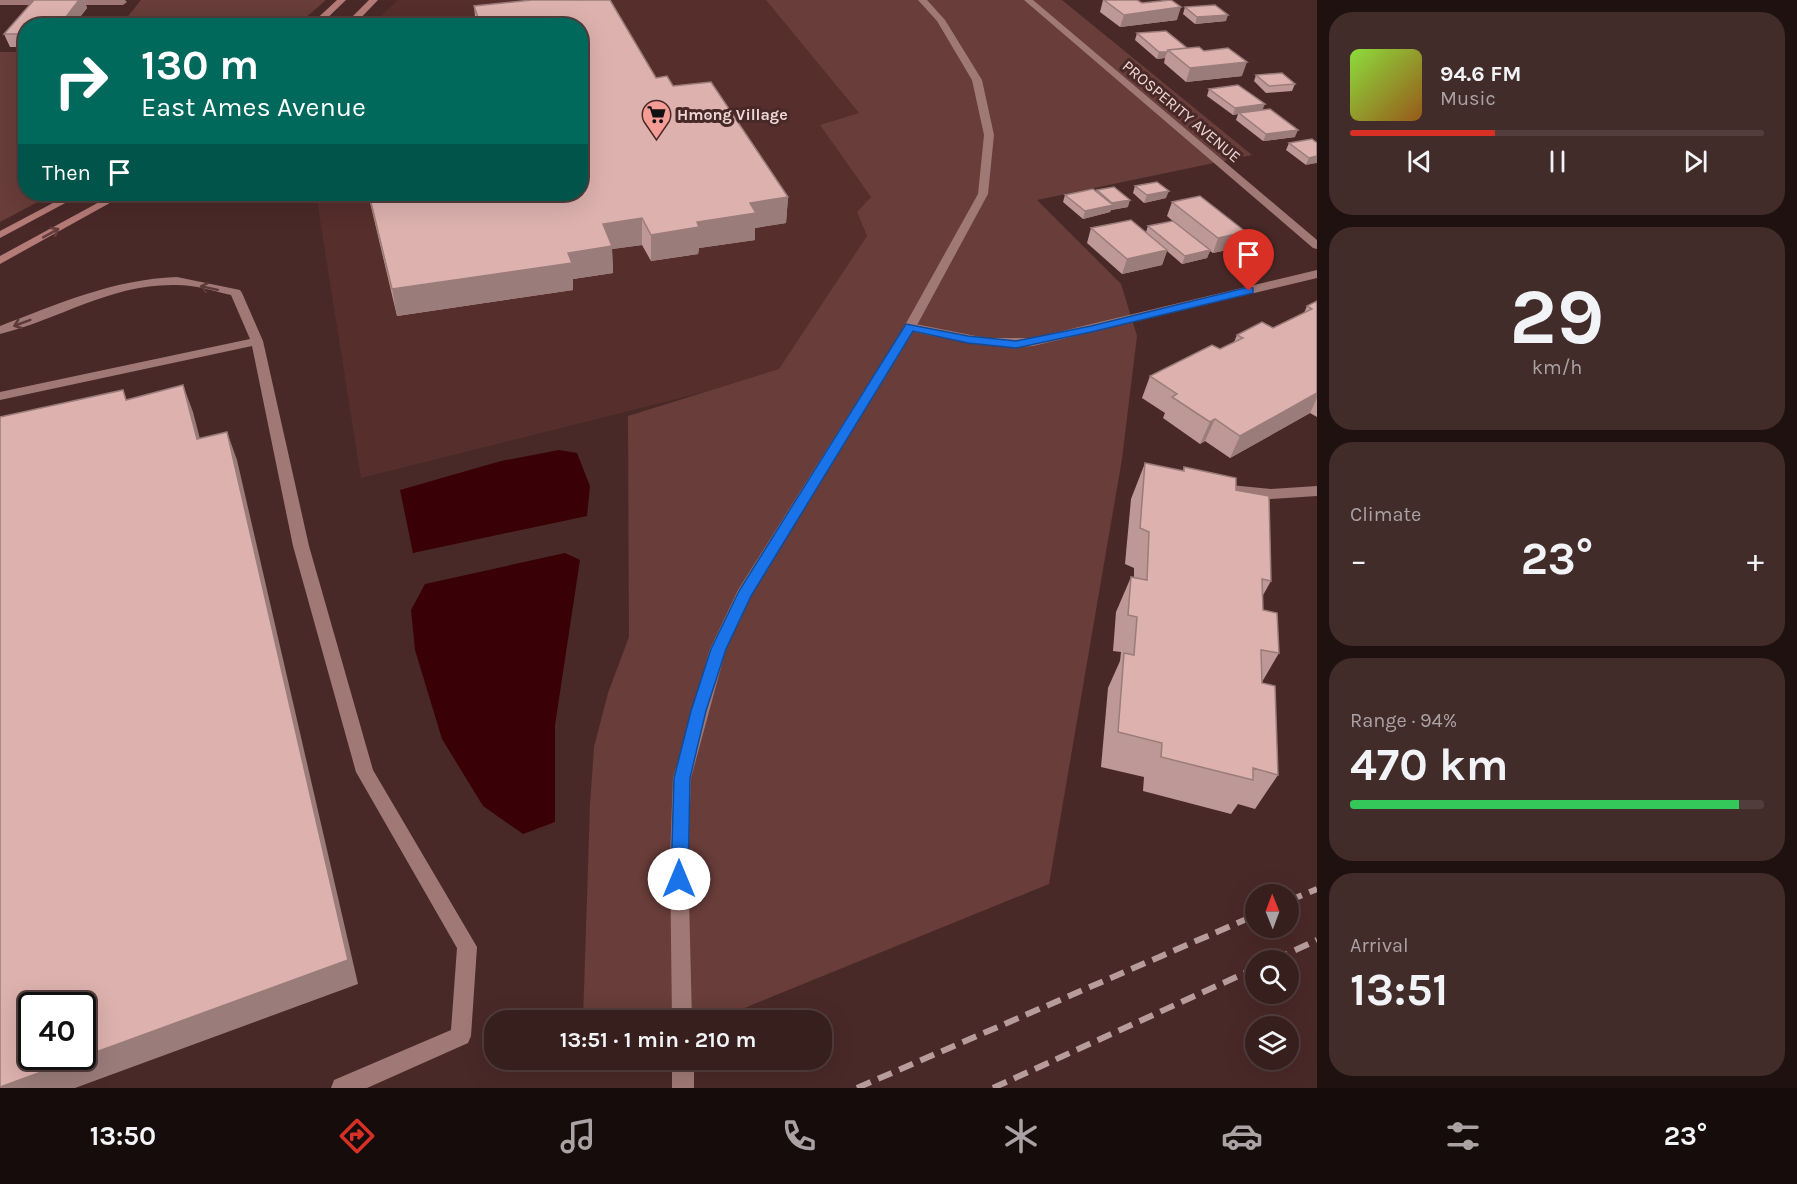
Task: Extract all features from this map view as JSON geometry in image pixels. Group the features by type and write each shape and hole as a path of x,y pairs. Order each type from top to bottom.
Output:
{"main road":[{"path":"322,18 342,0"},
{"path":"355,18 374,0"},
{"path":"0,235 64,201"},
{"path":"0,261 108,201"}],"street":[{"path":"682,1010 679,857 682,778 718,649 744,594 910,327 983,194 989,135 977,80 941,20 922,0"},
{"name":"PROSPERITY AVENUE","path":"1028,0 1317,246"},
{"path":"0,3 123,2"},
{"path":"910,327 997,343 1033,342 1317,274"},
{"path":"0,330 135,284 178,281 236,293 257,342 301,546 365,771 467,947 461,1036 342,1088"},
{"path":"0,396 257,342"},
{"path":"1219,487 1239,492 1271,494 1317,491"},
{"path":"683,1070 683,1088"}],"shaded area":[{"path":"141,0 326,0 305,18 127,18"},
{"path":"398,0 898,0 939,58 840,358 361,478 317,201 588,201 588,18 379,18"},
{"path":"766,0 1062,0 1252,155 1037,200 1121,284 1137,336 1122,459 1049,884 740,1010 583,1010 594,747 608,693 629,637 628,416 779,369 867,236 857,212 871,197 820,125 859,113"},
{"path":"0,52 18,52 18,201 40,201 0,222"},
{"path":"559,450 577,453 590,486 587,516 413,553 400,490 501,461"},
{"path":"565,553 580,560 555,725 555,822 523,834 483,806 442,739 415,650 411,610 425,584"}],"building":[{"path":"34,0 79,0 65,18 18,18"},
{"name":"Hmong Village","path":"532,0 610,0 656,78 667,76 673,86 711,82 788,197 750,203 756,213 697,222 699,227 651,235 642,218 603,224 612,246 568,253 572,263 392,289 371,201 588,201 588,18 478,18 474,6"},
{"path":"1104,0 1137,0 1142,3 1171,0 1181,7 1124,15"},
{"path":"1215,5 1228,15 1197,17 1185,7"},
{"path":"18,18 18,34 4,34"},
{"path":"1166,31 1187,48 1159,52 1137,33"},
{"path":"1199,47 1204,51 1228,48 1247,62 1190,68 1168,50"},
{"path":"1282,73 1295,84 1269,86 1256,75"},
{"path":"1238,85 1265,104 1235,108 1209,89"},
{"path":"1270,109 1298,130 1266,134 1239,113"},
{"path":"1312,139 1317,143 1317,156 1309,158 1289,143"},
{"path":"1157,182 1169,191 1147,195 1135,186"},
{"path":"1114,187 1130,200 1112,203 1097,190"},
{"path":"1093,189 1113,205 1085,211 1065,195"},
{"path":"1200,196 1246,232 1218,238 1172,202"},
{"path":"1131,220 1167,250 1127,259 1091,228"},
{"path":"1173,221 1210,250 1185,256 1148,226"},
{"path":"1317,301 1317,393 1240,436 1215,419 1210,422 1172,397 1177,394 1150,376 1212,345 1220,349 1243,338 1237,335 1262,322 1273,328 1312,309 1307,306"},
{"path":"183,385 197,439 227,432 348,960 96,1052 96,992 18,992 18,1070 47,1070 0,1087 0,417 123,390 126,400"},
{"path":"1145,463 1184,471 1184,467 1236,478 1236,490 1269,496 1271,581 1262,579 1263,610 1277,613 1279,653 1261,650 1262,683 1275,686 1278,775 1253,768 1253,780 1161,757 1162,743 1118,732 1124,653 1134,655 1137,617 1128,615 1131,577 1147,580 1149,532 1140,528"}],"railway":[{"path":"1299,896 1317,889"},
{"path":"857,1088 1245,920"},
{"path":"1296,950 1317,940"},
{"path":"993,1088 1245,973"}],"place":[{"name":"Hmong Village","path":"656,140"}],"route":[{"path":"679,879 682,778 718,649 744,594 910,327 968,340 1016,344 1091,329 1249,291"}]}
